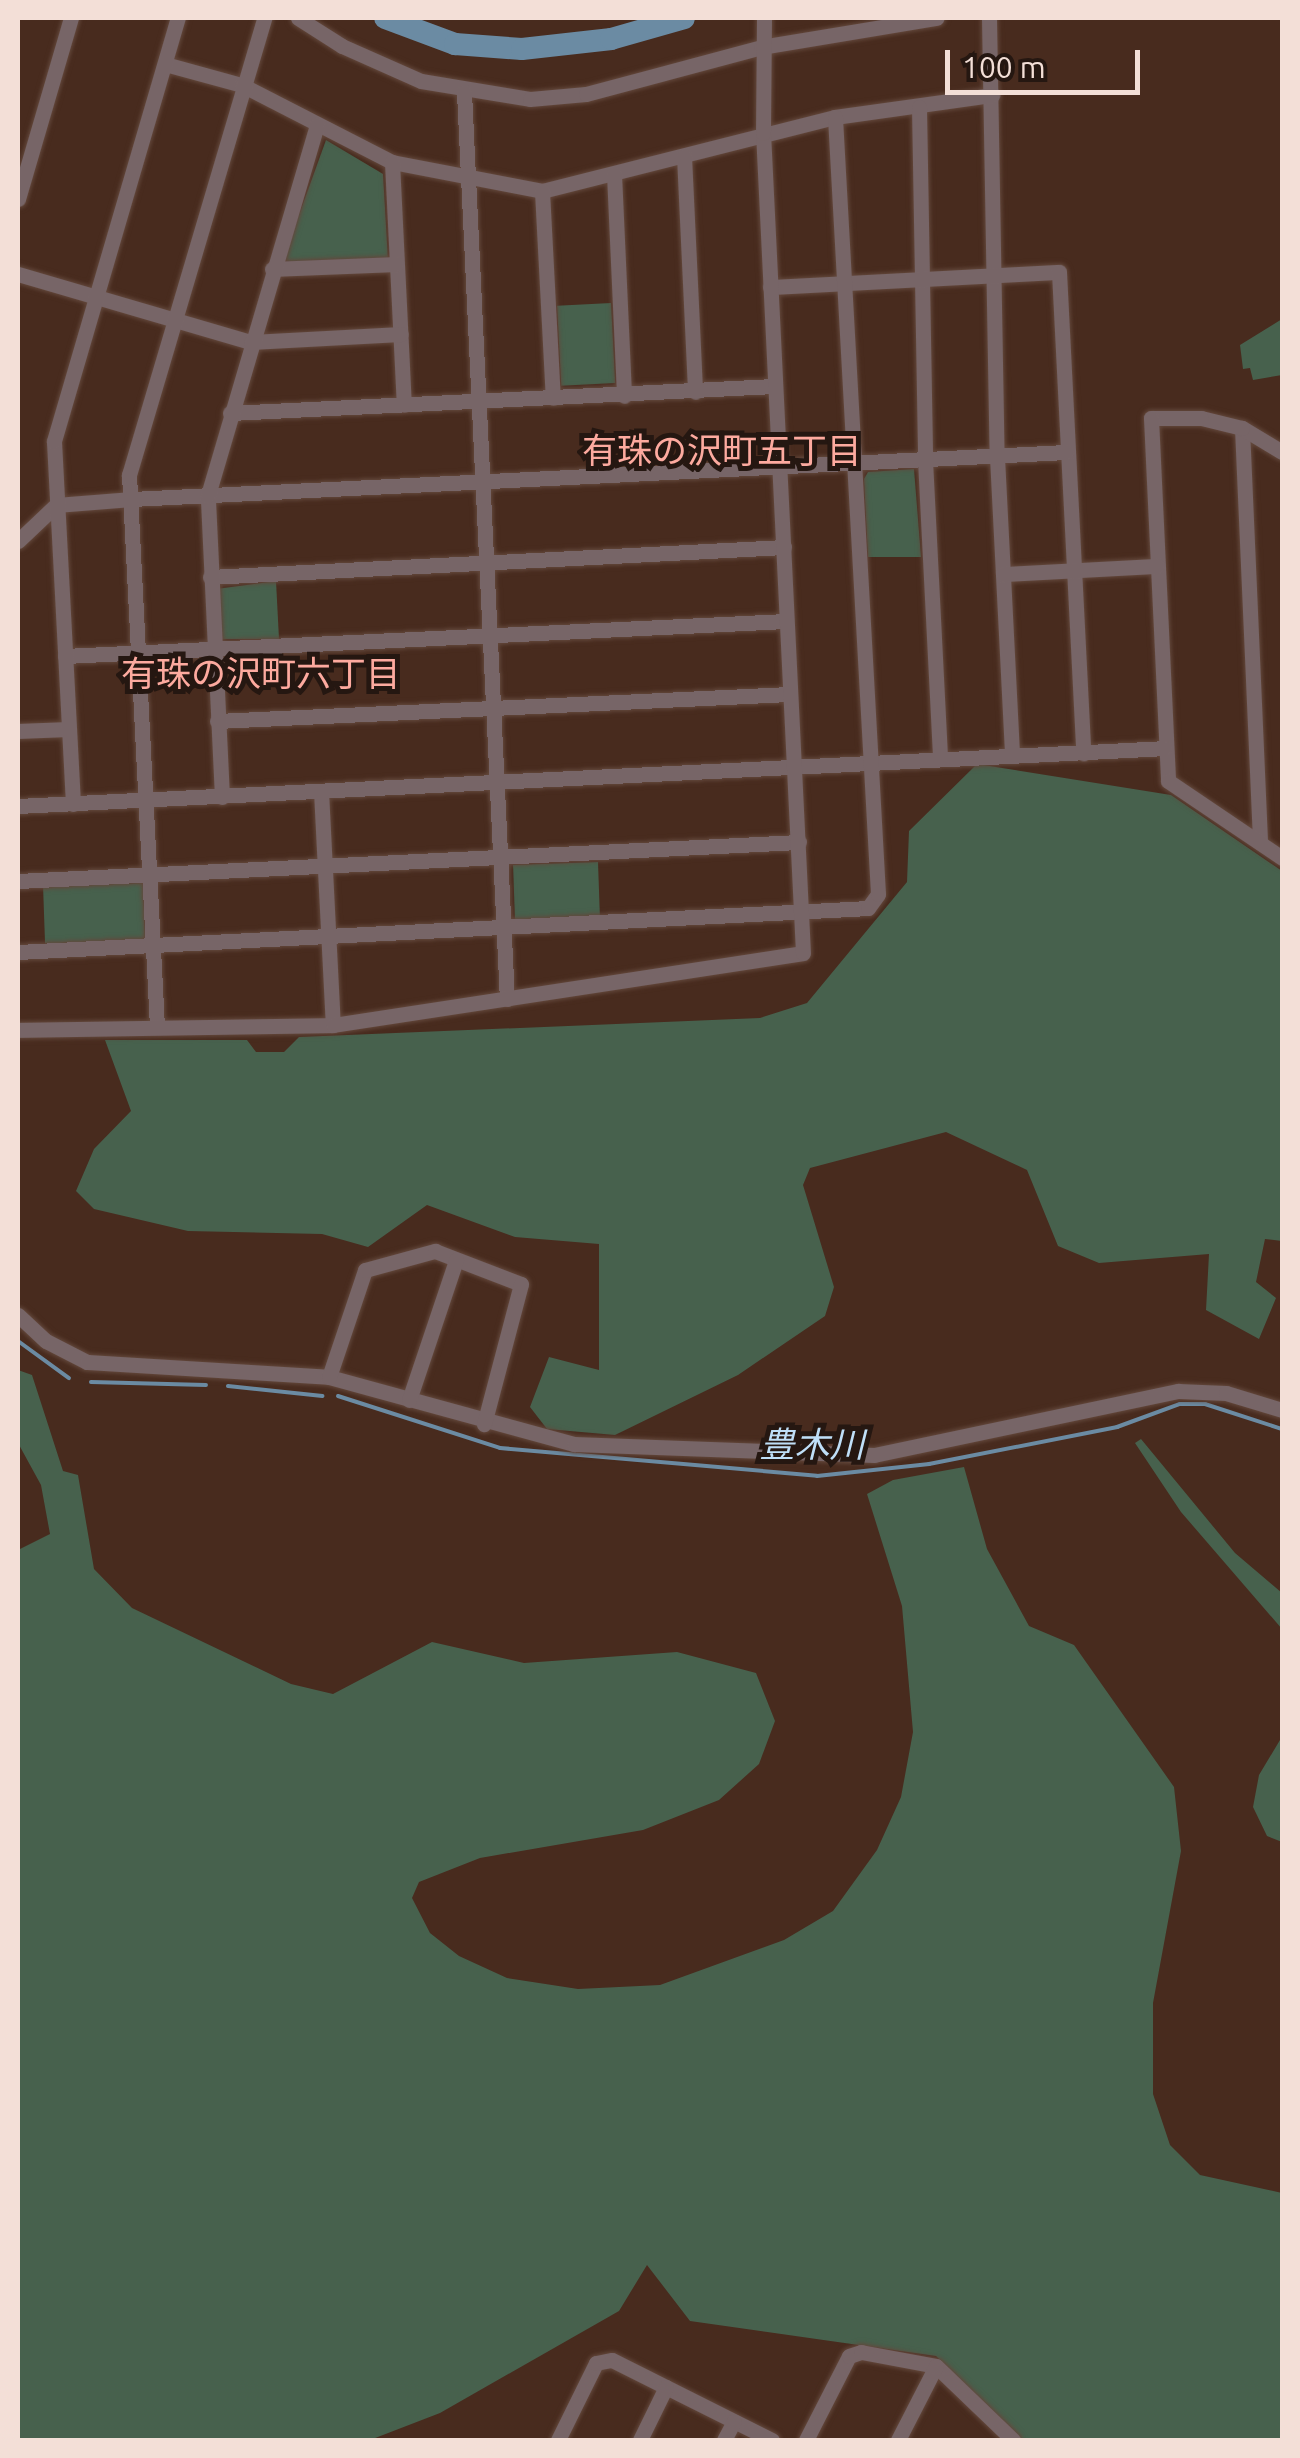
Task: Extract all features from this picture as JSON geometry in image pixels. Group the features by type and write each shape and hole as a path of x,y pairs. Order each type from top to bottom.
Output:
{"street":[{"path":"18,199 71,18"},
{"path":"72,804 54,442 178,18"},
{"path":"157,1027 129,475 264,18"},
{"path":"298,18 380,65 464,92 530,99 586,94 761,46 937,18"},
{"path":"989,18 997,457 1012,755"},
{"path":"18,1030 333,1025 803,954 763,133 763,20"},
{"path":"165,64 242,85 392,162 542,191 763,133 835,118 992,95"},
{"path":"464,92 508,999"},
{"path":"919,106 925,460 940,760"},
{"path":"18,952 803,915 868,908 878,894 835,118"},
{"path":"222,797 208,495 317,125"},
{"path":"684,156 694,392"},
{"path":"392,162 404,405"},
{"path":"614,174 624,396"},
{"path":"542,191 553,398"},
{"path":"272,269 396,264"},
{"path":"770,287 1060,272 1083,752"},
{"path":"18,274 251,342 401,334"},
{"path":"230,414 775,386"},
{"path":"1282,452 1242,428 1201,418 1150,418 1168,780 1282,858"},
{"path":"1242,428 1260,843"},
{"path":"18,540 56,506 132,499 1068,452"},
{"path":"210,577 784,547"},
{"path":"1003,574 1157,566"},
{"path":"65,656 786,621"},
{"path":"217,721 790,694"},
{"path":"18,731 68,729"},
{"path":"18,806 1165,748"},
{"path":"322,792 333,1025"},
{"path":"18,881 799,842"},
{"path":"329,1376 365,1270 420,1252 456,1260 521,1284 484,1424"},
{"path":"409,1400 456,1260"},
{"path":"18,1314 46,1341 100,1365 329,1376 484,1424 574,1444 874,1455 1178,1391 1226,1393 1282,1410"},
{"path":"806,2440 849,2356 861,2352 936,2366 993,2433 1012,2440"},
{"path":"558,2440 596,2363 612,2360 772,2440"},
{"path":"898,2440 936,2366"},
{"path":"640,2440 666,2387"},
{"path":"724,2440 734,2421"}],"green space":[{"path":"326,140 383,174 388,260 287,264 283,259"},
{"path":"611,303 615,383 561,386 557,306"},
{"path":"1282,319 1282,375 1253,380 1250,368 1243,369 1240,345"},
{"path":"914,469 921,557 868,557 864,479 868,472"},
{"path":"276,581 279,639 219,639 216,589"},
{"path":"977,764 1171,795 1282,871 1282,1241 1265,1239 1256,1282 1276,1298 1259,1339 1206,1310 1209,1254 1099,1263 1058,1246 1027,1170 946,1132 810,1168 803,1185 834,1287 825,1316 738,1375 615,1435 547,1429 530,1407 549,1357 599,1370 599,1244 515,1237 427,1205 368,1247 322,1234 188,1231 94,1209 76,1191 94,1149 131,1111 105,1040 247,1040 256,1052 284,1052 299,1037 760,1018 807,1003 907,882 909,831"},
{"path":"598,862 600,917 515,920 513,865"},
{"path":"143,883 145,940 45,943 43,886"},
{"path":"18,1370 32,1375 63,1471 78,1475 94,1569 132,1608 291,1684 333,1694 432,1642 524,1663 677,1652 756,1673 775,1721 759,1764 719,1800 643,1830 480,1858 419,1882 412,1898 430,1933 459,1956 507,1978 578,1989 660,1985 784,1940 833,1911 877,1850 901,1797 913,1732 902,1606 867,1494 893,1480 964,1467 987,1549 1029,1626 1074,1645 1174,1787 1181,1851 1153,2003 1153,2094 1170,2145 1200,2175 1282,2193 1282,2440 1022,2440 936,2356 690,2321 647,2265 619,2311 440,2413 370,2440 18,2440 18,1550 50,1534 41,1485 18,1443"},
{"path":"1141,1439 1235,1553 1282,1593 1282,1629 1181,1512 1135,1443"},
{"path":"1282,1709 1282,1842 1267,1836 1253,1807 1259,1775 1280,1740"}],"waterway":[{"path":"385,18 455,44 522,49 611,39 684,18"},
{"name":"豊木川","path":"18,1341 69,1378"},
{"name":"豊木川","path":"91,1382 206,1385"},
{"name":"豊木川","path":"228,1386 322,1396"},
{"name":"豊木川","path":"338,1396 500,1448 817,1476 929,1464 1117,1427 1180,1404 1205,1404 1282,1429"}],"district":[{"name":"有珠の沢町五丁目","path":"722,450"},
{"name":"有珠の沢町六丁目","path":"261,673"}]}
